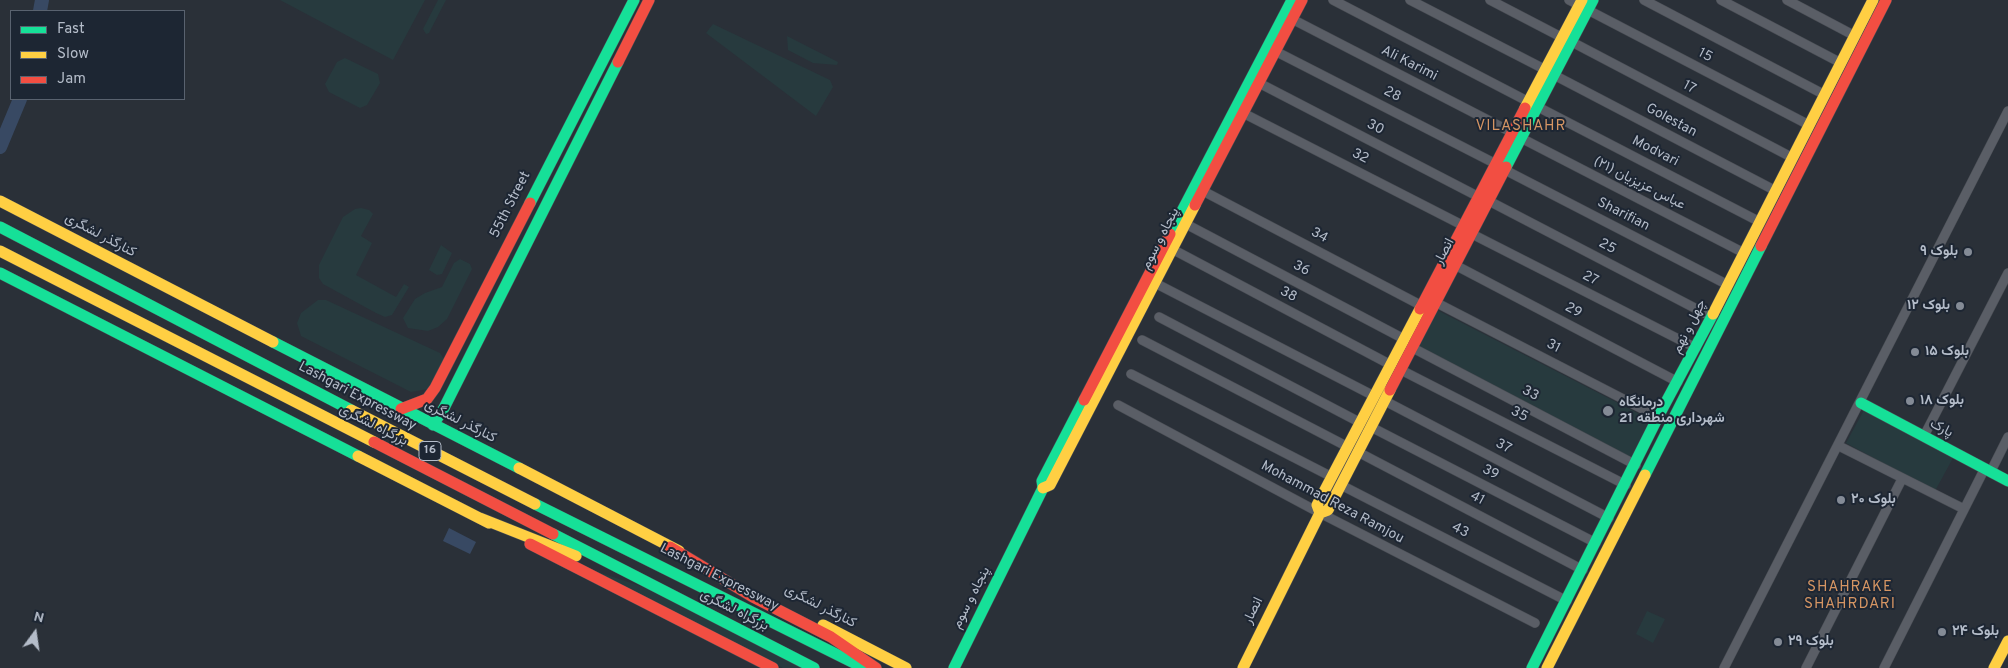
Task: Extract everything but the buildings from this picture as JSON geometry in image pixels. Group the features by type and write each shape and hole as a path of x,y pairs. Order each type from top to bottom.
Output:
{"main road":[{"name":"55th Street","path":"431,394 634,0"},
{"path":"433,425 447,403 649,0"},
{"name":"پنجاه و سوم","path":"1043,488 1042,481 1292,0"},
{"name":"پنجاه و سوم","path":"954,668 1043,488 1050,484 1302,0"},
{"name":"چهل و نهم","path":"1532,668 1626,485 1658,417 1712,317 1873,0"},
{"name":"چهل و نهم","path":"1547,668 1886,0"},
{"name":"انصار","path":"1243,668 1320,514 1317,505 1337,481 1567,40 1582,3"},
{"path":"620,28 632,34"},
{"name":"کنارگذر لشگری","path":"3,203 906,668"},
{"name":"Lashgari Expressway","path":"0,227 427,450 864,668"},
{"name":"انصار","path":"1429,306 1455,265 1468,230"},
{"name":"بزرگراه لشگری","path":"0,251 814,668"},
{"path":"0,273 773,668"},
{"path":"401,409 427,399 431,394 447,403"},
{"name":"پارک","path":"1860,404 2008,481"},
{"path":"480,518 516,534 628,573"},
{"path":"670,547 753,597 831,637 876,668"},
{"path":"1994,668 2008,641"}],"street":[{"name":"Modvari","path":"1333,0 1760,222"},
{"name":"Golestan","path":"1410,0 1776,191"},
{"name":"17","path":"1490,0 1792,158"},
{"path":"1644,0 1825,95"},
{"path":"1721,0 1841,63"},
{"path":"1786,0 1855,36"},
{"name":"15","path":"1582,3 1809,125"},
{"name":"Ali Karimi","path":"1292,19 1517,136"},
{"name":"28","path":"1275,51 1500,167"},
{"name":"30","path":"1259,83 1484,199"},
{"path":"1724,668 1839,446 2008,111"},
{"name":"32","path":"1243,113 1468,230"},
{"name":"عباس عزیزیان (۲۱)","path":"1517,136 1744,253"},
{"name":"Sharifian","path":"1500,167 1728,285"},
{"name":"34","path":"1203,191 1429,306"},
{"name":"25","path":"1484,199 1712,317"},
{"name":"36","path":"1186,224 1408,343"},
{"name":"27","path":"1468,230 1696,348"},
{"name":"38","path":"1172,249 1396,368"},
{"name":"29","path":"1455,265 1678,382"},
{"path":"1924,436 2008,273"},
{"name":"37","path":"1155,283 1609,518"},
{"name":"31","path":"1429,306 1658,417"},
{"name":"39","path":"1159,317 1596,543"},
{"name":"41","path":"1142,340 1583,570"},
{"name":"33","path":"1408,343 1636,465"},
{"name":"35","path":"1396,368 1626,485"},
{"name":"43","path":"1131,374 1567,601"},
{"name":"Mohammad Reza Ramjou","path":"1118,405 1320,514 1535,623"},
{"path":"1884,668 1964,509 2008,437"},
{"path":"1839,446 1964,509"},
{"path":"1806,668 1902,479"}],"green space":[{"path":"280,0 425,0 393,60"},
{"path":"438,0 446,0 429,33 426,34 423,29"},
{"path":"713,24 830,80 833,87 816,116 706,33"},
{"path":"787,36 838,62 837,65 813,63 788,50"},
{"path":"345,58 378,74 380,83 367,105 360,108 329,92 325,84 337,62"},
{"path":"355,209 369,210 373,214 361,236 372,243 356,275 396,297 404,284 409,287 392,315 385,317 323,284 319,278 319,265 343,217"},
{"path":"441,245 452,253 442,274 437,275 429,270"},
{"path":"460,259 470,264 472,269 447,319 438,327 428,331 408,328 403,318 415,299 442,287 454,263"},
{"path":"318,300 326,300 440,353 444,359 428,389 411,392 301,336 297,323 301,313"},
{"path":"1435,309 1653,421 1632,461 1416,347"},
{"path":"1864,410 1953,458 1935,491 1846,443"},
{"path":"589,569 649,589 804,668 783,668"},
{"path":"1647,611 1665,619 1653,643 1636,634"}],"water":[{"path":"449,528 476,542 470,554 443,541"}],"waterway":[{"path":"40,10 42,0"},
{"path":"0,147 20,100"}],"traffic: fast":[{"path":"530,203 634,0"},
{"path":"1170,234 1292,0"},
{"path":"1506,167 1593,0"},
{"path":"433,425 444,408 618,62"},
{"path":"0,227 351,410"},
{"path":"1645,475 1761,246"},
{"path":"0,273 358,456"},
{"path":"1532,668 1658,417 1713,314"},
{"path":"273,342 519,468"},
{"path":"954,668 1043,488 1042,481 1084,400"},
{"path":"1861,403 2008,481"},
{"path":"535,504 864,668"},
{"path":"553,534 814,668"}],"traffic: slow":[{"path":"1525,108 1582,0"},
{"path":"1713,314 1873,0"},
{"path":"0,201 273,342"},
{"path":"1043,488 1050,485 1195,205"},
{"path":"0,251 374,442"},
{"path":"1320,513 1317,505 1420,309"},
{"path":"1243,668 1320,513 1328,510 1390,390"},
{"path":"351,410 535,504"},
{"path":"358,456 489,523"},
{"path":"519,468 679,551"},
{"path":"1547,668 1645,475"},
{"path":"480,518 576,556"},
{"path":"823,625 906,668"},
{"path":"1994,668 2008,641"}],"traffic: jam":[{"path":"618,62 649,0"},
{"path":"1195,205 1302,0"},
{"path":"1761,246 1886,0"},
{"path":"1420,309 1525,108"},
{"path":"1390,390 1506,167"},
{"path":"401,409 427,399 435,388 530,203"},
{"path":"1084,400 1170,234"},
{"path":"374,442 553,534"},
{"path":"530,544 773,668"},
{"path":"670,547 753,597 831,637 876,668"}],"place":[{"name":"بلوک ۹","path":"1968,252"},
{"name":"بلوک ۱۲","path":"1960,306"},
{"name":"بلوک ۱۵","path":"1915,352"},
{"name":"بلوک ۱۸","path":"1910,401"},
{"name":"درمانگاه شهرداری منطقه 21","path":"1608,411"},
{"name":"بلوک ۲۰","path":"1841,500"},
{"name":"بلوک ۲۴","path":"1942,632"},
{"name":"بلوک ۲۹","path":"1778,642"}],"district":[{"name":"VILASHAHR","path":"1521,127"},
{"name":"SHAHRAKE SHAHRDARI","path":"1850,596"}]}
